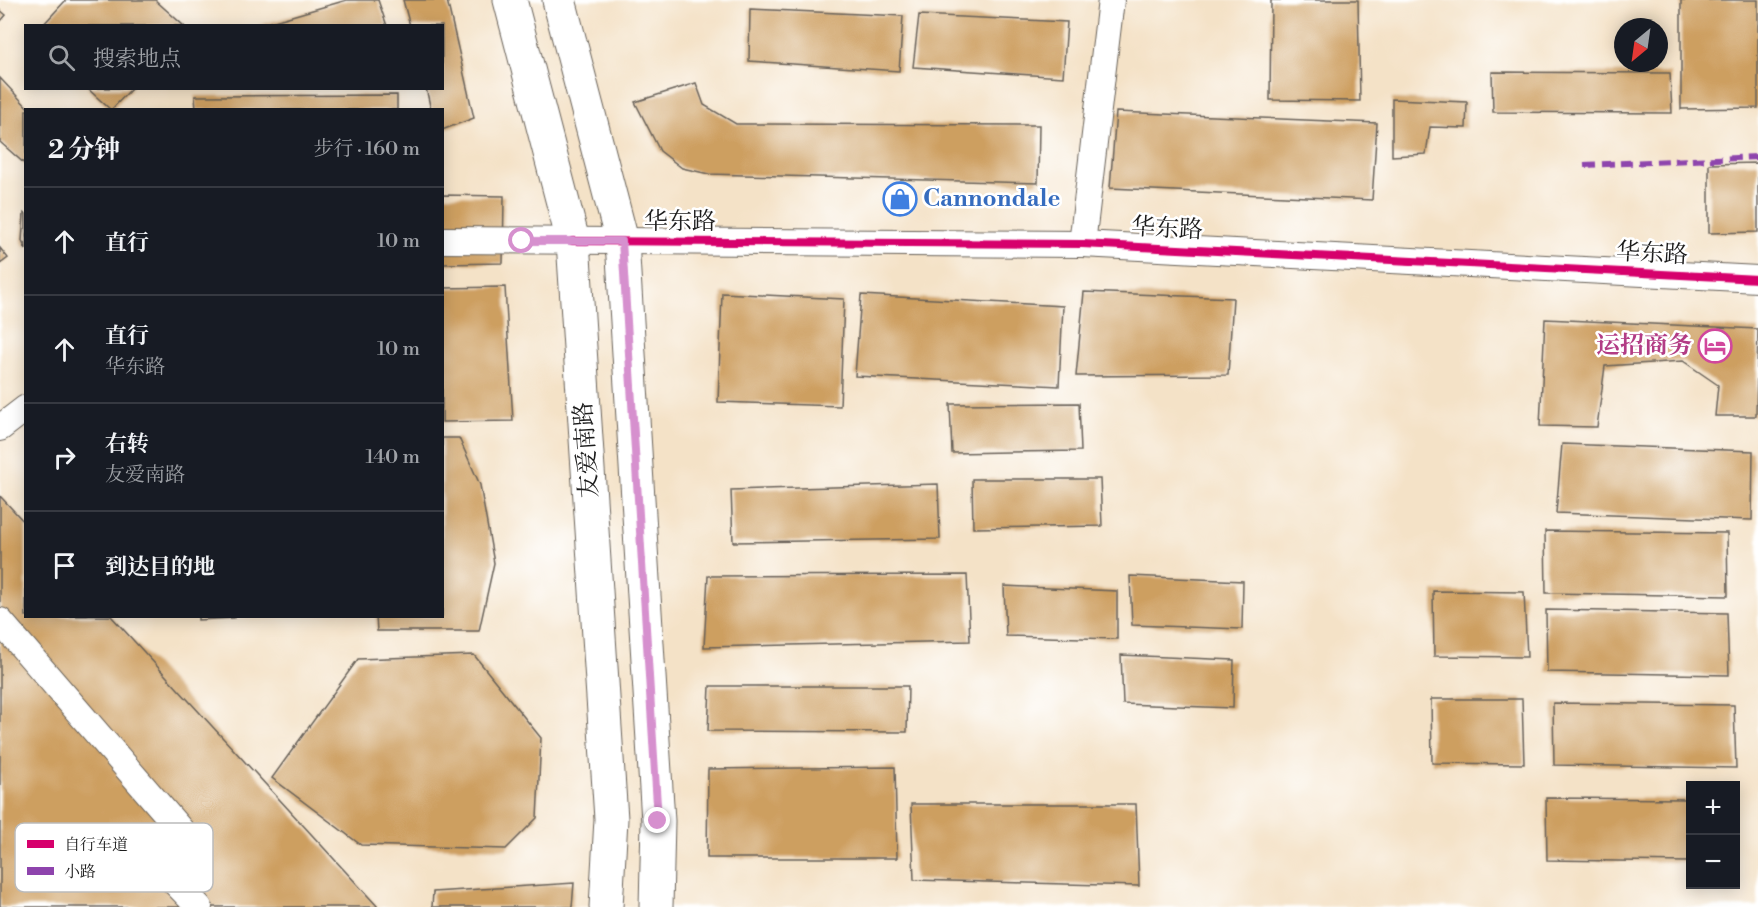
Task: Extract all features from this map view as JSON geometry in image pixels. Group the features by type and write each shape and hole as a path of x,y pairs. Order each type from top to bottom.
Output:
{"main road":[{"name":"友爱南路","path":"510,0 573,241 611,819 606,907"},
{"name":"友爱南路","path":"559,0 622,241 658,821 656,907"}],"street":[{"path":"1082,244 1111,0"},
{"name":"华东路","path":"444,240 1082,244 1758,279"},
{"path":"0,428 24,410"},
{"path":"0,621 174,823"},
{"path":"184,892 199,907"}],"building":[{"path":"66,0 155,0 182,24 44,24"},
{"path":"347,0 378,0 386,24 264,24"},
{"path":"403,0 447,0 474,118 444,129 444,108 431,108 426,90 444,90 444,24 409,24"},
{"path":"1271,0 1358,0 1360,101 1270,100"},
{"path":"1681,0 1758,0 1758,108 1681,109"},
{"path":"750,9 903,16 899,71 749,61"},
{"path":"0,10 6,15 0,22"},
{"path":"919,15 1067,22 1063,77 913,67"},
{"path":"1492,72 1670,73 1672,113 1493,112"},
{"path":"0,78 28,108 24,108 24,163 0,142"},
{"path":"696,83 704,105 736,124 1039,125 1038,183 709,174 682,168 660,151 635,102"},
{"path":"89,90 130,90 113,108 109,108"},
{"path":"397,95 397,108 196,108 195,96"},
{"path":"1392,99 1467,102 1466,128 1430,127 1426,154 1392,156"},
{"path":"1116,112 1377,123 1372,200 1110,188"},
{"path":"1758,163 1758,232 1709,233 1709,164"},
{"path":"444,195 504,196 503,263 444,264"},
{"path":"24,213 24,246 22,241"},
{"path":"0,248 8,258 0,264"},
{"path":"505,287 513,421 444,422 444,288"},
{"path":"1084,292 1233,298 1228,375 1076,376"},
{"path":"722,293 844,299 840,406 718,402"},
{"path":"861,295 1063,306 1059,386 855,376"},
{"path":"1545,319 1758,329 1756,416 1715,416 1718,385 1683,361 1605,366 1597,427 1540,426"},
{"path":"1079,403 1081,451 952,453 950,404"},
{"path":"444,438 459,438 480,485 494,563 479,631 377,631 376,618 444,618"},
{"path":"1562,444 1753,451 1752,520 1556,513"},
{"path":"972,479 1100,479 1102,526 973,528"},
{"path":"938,484 940,539 733,542 731,490"},
{"path":"0,496 24,522 24,618 113,618 378,907 0,907"},
{"path":"1545,531 1727,533 1728,596 1546,593"},
{"path":"967,575 970,641 704,647 708,576"},
{"path":"1130,576 1243,581 1242,629 1132,625"},
{"path":"1004,586 1117,591 1117,639 1006,636"},
{"path":"1433,591 1524,592 1527,657 1434,656"},
{"path":"1546,610 1727,613 1729,675 1547,672"},
{"path":"198,618 234,618 198,620"},
{"path":"474,655 541,738 537,818 506,849 361,845 272,778 358,659"},
{"path":"1121,655 1234,660 1233,708 1123,704"},
{"path":"710,686 908,686 907,732 708,731"},
{"path":"1431,699 1522,699 1524,764 1432,763"},
{"path":"1553,703 1734,705 1736,768 1554,765"},
{"path":"895,767 897,858 707,858 708,769"},
{"path":"1546,798 1686,799 1686,862 1547,860"},
{"path":"911,804 1136,804 1139,886 914,880"},
{"path":"574,883 572,907 432,907 433,892"}],"marked path":[{"path":"1584,165 1758,157"}],"cycle path":[{"path":"573,241 1082,244 1758,279"}],"place":[{"name":"Cannondale","path":"900,199"},
{"name":"运招商务","path":"1715,346"}],"route":[{"path":"522,241 622,241 658,821"}]}
